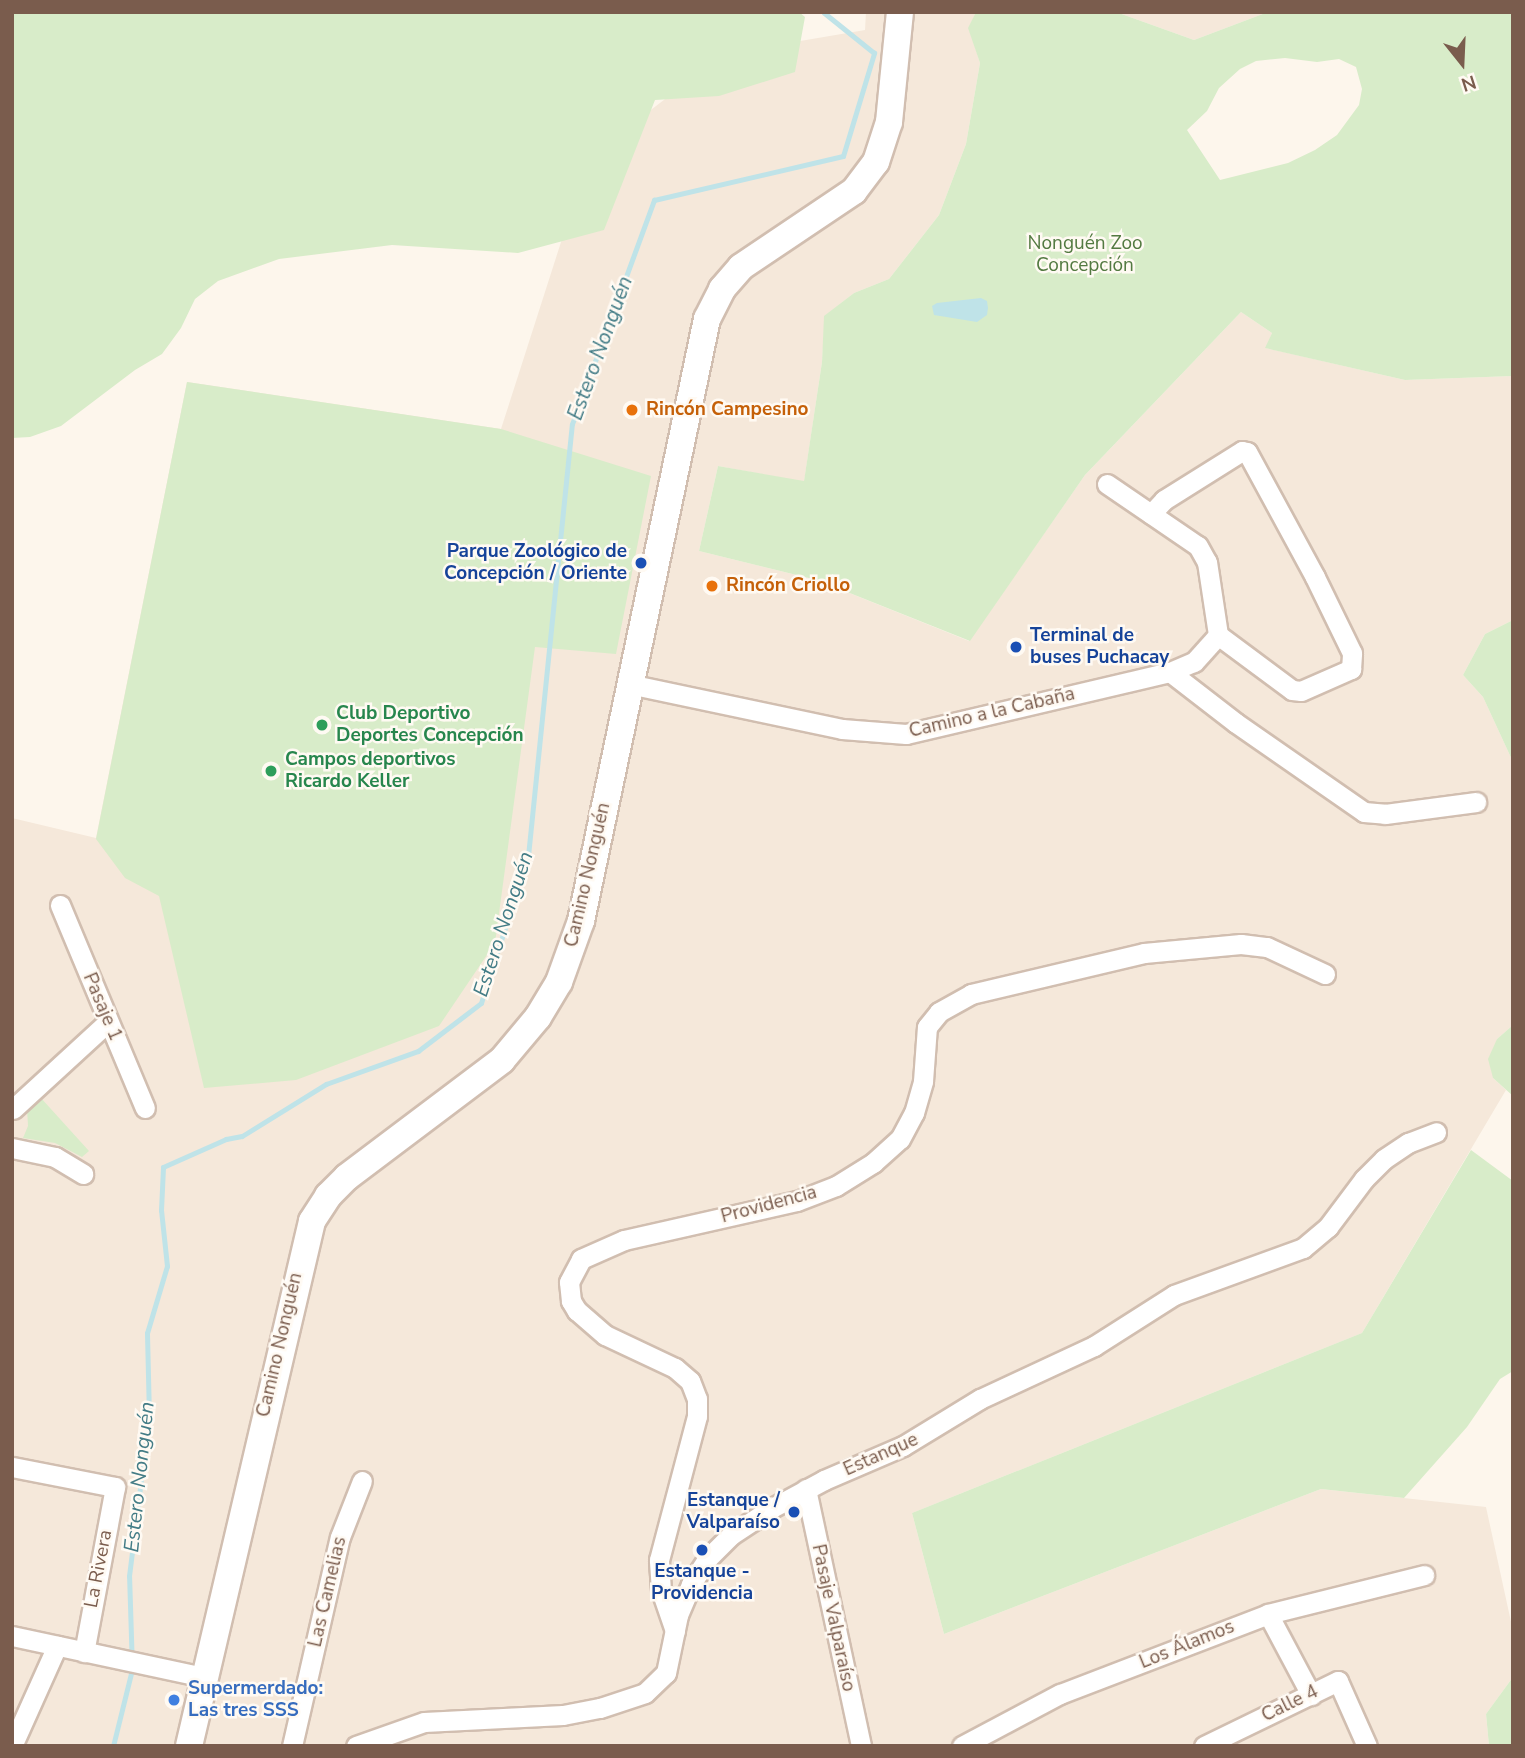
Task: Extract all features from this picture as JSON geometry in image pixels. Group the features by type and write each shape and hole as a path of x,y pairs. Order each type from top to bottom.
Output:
{"main road":[{"name":"Camino Nonguén","path":"190,1746 312,1221 328,1196 347,1177 502,1060 528,1032 548,1002 569,961 581,921 710,311 722,289 741,267 854,191 876,162 889,122 900,12"}],"street":[{"path":"1107,484 1151,514 1188,538 1202,554 1207,562 1218,635 1292,690 1301,691 1351,669 1353,661 1315,577 1247,453 1242,451 1164,500 1151,514"},
{"name":"Camino a la Cabaña","path":"629,684 842,729 889,734 940,728 1170,672 1194,662 1218,635"},
{"path":"1170,672 1236,723 1364,812 1385,814 1476,802"},
{"name":"Pasaje 1","path":"60,905 145,1108"},
{"name":"Providencia","path":"675,1631 661,1590 659,1560 696,1416 697,1399 690,1381 676,1368 606,1335 577,1311 571,1301 569,1282 581,1259 624,1240 797,1201 836,1186 873,1163 900,1139 914,1113 923,1081 927,1027 939,1012 971,993 1144,953 1241,944 1267,947 1325,974"},
{"path":"12,1126 13,1107 107,1022"},
{"name":"Estanque","path":"356,1746 424,1722 563,1715 600,1708 645,1693 666,1673 687,1592 708,1558 738,1530 806,1489 918,1438 980,1399 1094,1346 1174,1295 1303,1248 1328,1227 1364,1179 1384,1159 1408,1143 1436,1132"},
{"path":"12,1149 55,1157 83,1174"},
{"name":"La Rivera","path":"12,1467 115,1487 84,1651"},
{"name":"Las Camelias","path":"292,1746 340,1537 362,1481"},
{"name":"Pasaje Valparaíso","path":"806,1489 861,1746"},
{"name":"Los Álamos","path":"962,1746 1060,1694 1268,1614 1424,1575"},
{"path":"1268,1614 1311,1695"},
{"path":"12,1636 204,1677"},
{"path":"12,1746 57,1646"},
{"name":"Calle 4","path":"1204,1746 1338,1681 1367,1746"}],"shaded area":[{"path":"866,12 976,12 969,28 980,63 966,144 939,215 889,279 854,293 825,316 822,362 804,482 718,466 699,551 817,580 969,641 1085,475 1241,312 1272,333 1266,348 1405,380 1513,376 1513,620 1485,634 1463,675 1483,697 1513,762 1513,1025 1497,1039 1493,1078 1506,1090 1362,1333 912,1513 944,1634 1321,1489 1486,1507 1513,1631 1513,1677 1486,1714 1489,1746 12,1746 12,818 96,838 187,382 501,429 588,158 724,54 865,30"},
{"path":"1116,12 1268,12 1194,40"}],"green space":[{"path":"12,12 799,12 805,17 795,72 719,96 655,100 604,230 518,253 392,245 279,259 218,281 195,299 181,328 162,354 135,370 61,426 30,437 12,438"},
{"name":"Nonguén Zoo Concepción","path":"976,12 1116,12 1194,40 1268,12 1513,12 1513,376 1405,380 1265,348 1272,333 1241,312 1085,475 970,641 817,580 699,551 718,466 804,481 822,362 824,316 854,293 889,279 939,215 966,144 980,63 968,28","holes":["1285,58 1317,62 1339,59 1356,67 1362,89 1359,105 1337,135 1315,150 1288,163 1220,180 1187,130 1207,111 1219,88 1240,69 1256,61"]},
{"name":"Club Deportivo Deportes Concepción","path":"187,382 501,429 651,476 616,654 535,647 495,943 439,1026 296,1080 204,1088 159,896 125,878 96,839"},
{"path":"1513,620 1513,762 1483,697 1463,675 1485,634"},
{"path":"1513,1025 1513,1096 1493,1078 1488,1059 1497,1039"},
{"path":"41,1098 89,1151 82,1157 55,1143 23,1138 28,1126 27,1108"},
{"path":"1471,1150 1513,1181 1513,1371 1500,1379 1467,1427 1404,1498 1321,1489 944,1634 912,1513 1362,1333"},
{"path":"1513,1677 1513,1746 1489,1746 1486,1714"}],"water":[{"path":"981,298 987,301 987,315 977,322 934,315 932,306 937,303"}],"waterway":[{"name":"Estero Nonguén","path":"113,1746 132,1669 129,1576 149,1416 147,1333 167,1266 161,1210 163,1167 226,1139 242,1136 326,1084 418,1051 481,1003 528,856 572,424 654,200 843,156 874,53 823,12"}],"place":[{"name":"Rincón Campesino","path":"632,410"},
{"name":"Parque Zoológico de Concepción / Oriente","path":"641,563"},
{"name":"Rincón Criollo","path":"712,586"},
{"name":"Terminal de buses Puchacay","path":"1016,647"},
{"name":"Club Deportivo Deportes Concepción","path":"322,725"},
{"name":"Campos deportivos Ricardo Keller","path":"271,771"},
{"name":"Estanque / Valparaíso","path":"794,1512"},
{"name":"Estanque - Providencia","path":"702,1550"},
{"name":"Supermerdado: Las tres SSS","path":"174,1700"}]}
